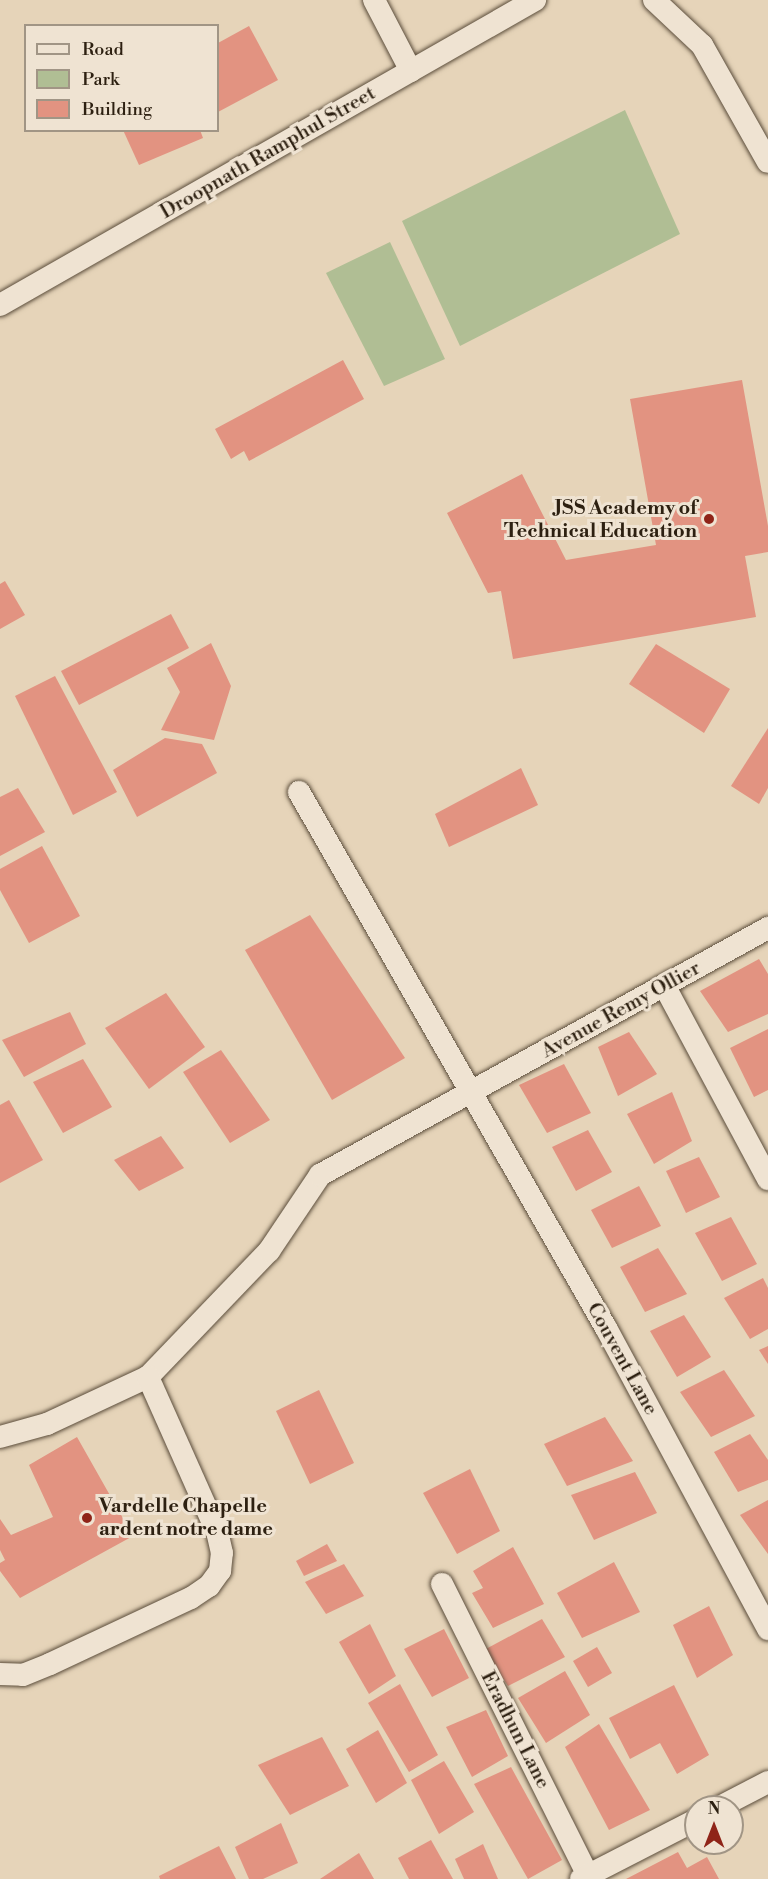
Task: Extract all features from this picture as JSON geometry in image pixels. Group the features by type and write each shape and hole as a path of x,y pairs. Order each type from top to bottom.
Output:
{"street":[{"path":"374,0 411,72"},
{"name":"Droopnath Ramphul Street","path":"0,305 535,0"},
{"path":"654,0 702,45 725,79 768,162"},
{"name":"Couvent Lane","path":"299,792 606,1328 768,1629"},
{"name":"Avenue Remy Ollier","path":"148,1377 269,1251 309,1186 320,1175 665,987 768,928"},
{"path":"665,987 768,1179"},
{"path":"0,1437 47,1424 148,1377 217,1532 222,1553 220,1571 209,1586 180,1603 23,1675 0,1674"},
{"name":"Eradhun Lane","path":"442,1584 586,1878"},
{"path":"743,1795 768,1782"},
{"path":"586,1878 684,1826"}],"green space":[{"path":"625,110 680,234 460,346 402,221"},
{"path":"390,242 445,359 384,386 326,273"}],"building":[{"path":"249,26 278,80 219,111 219,42"},
{"path":"124,132 201,132 203,138 139,165"},
{"path":"343,360 364,399 249,461 244,451 231,459 215,429"},
{"name":"JSS Academy of Technical Education","path":"742,380 768,526 768,552 745,556 756,617 513,659 501,591 488,593 447,513 522,474 566,560 656,545 630,399"},
{"path":"5,581 25,615 0,629 0,584"},
{"path":"171,614 189,648 79,705 61,671"},
{"path":"211,643 231,686 214,740 161,730 180,692 167,668"},
{"path":"656,644 730,689 704,733 629,684"},
{"path":"55,676 117,792 73,815 15,696"},
{"path":"768,728 768,788 759,804 731,786"},
{"path":"165,738 202,744 217,773 137,817 113,770"},
{"path":"521,768 538,805 449,847 435,814"},
{"path":"18,788 45,832 0,856 0,797"},
{"path":"42,846 80,916 29,943 0,890 0,869"},
{"path":"310,915 405,1058 332,1100 245,950"},
{"path":"759,959 768,974 768,1014 728,1032 700,991"},
{"path":"166,993 205,1047 149,1089 105,1028"},
{"path":"70,1012 86,1044 24,1077 2,1040"},
{"path":"768,1029 768,1090 754,1097 730,1048"},
{"path":"629,1032 657,1074 618,1096 598,1047"},
{"path":"221,1050 270,1120 230,1143 183,1072"},
{"path":"83,1059 112,1107 63,1133 33,1082"},
{"path":"564,1064 591,1113 547,1133 519,1085"},
{"path":"672,1092 692,1141 654,1164 627,1114"},
{"path":"9,1100 43,1160 0,1183 0,1105"},
{"path":"588,1130 612,1172 576,1191 552,1147"},
{"path":"161,1136 184,1168 139,1191 114,1160"},
{"path":"699,1157 720,1197 686,1213 666,1171"},
{"path":"639,1186 661,1226 612,1248 591,1210"},
{"path":"731,1217 757,1264 722,1281 695,1233"},
{"path":"658,1248 687,1294 645,1312 620,1267"},
{"path":"763,1278 768,1288 768,1329 750,1339 724,1298"},
{"path":"684,1315 711,1357 677,1377 650,1331"},
{"path":"768,1346 768,1364 759,1350"},
{"path":"724,1370 755,1416 711,1437 680,1392"},
{"path":"319,1390 354,1463 310,1484 276,1411"},
{"path":"605,1417 633,1461 567,1486 544,1444"},
{"path":"750,1434 768,1460 768,1480 738,1492 714,1452"},
{"name":"Vardelle Chapelle ardent notre dame","path":"77,1437 133,1536 20,1598 0,1571 0,1563 5,1560 0,1550 0,1519 11,1535 53,1517 29,1465"},
{"path":"470,1469 500,1531 457,1554 423,1493"},
{"path":"635,1472 657,1513 594,1540 571,1495"},
{"path":"768,1500 768,1554 740,1515"},
{"path":"327,1544 337,1561 304,1576 296,1561"},
{"path":"513,1547 544,1604 493,1628 472,1593 483,1588 473,1571"},
{"path":"614,1562 640,1612 582,1638 557,1593"},
{"path":"344,1564 364,1596 326,1614 305,1582"},
{"path":"709,1606 733,1655 697,1678 673,1625"},
{"path":"542,1619 565,1657 508,1686 484,1650"},
{"path":"370,1624 396,1676 369,1694 339,1642"},
{"path":"444,1629 469,1678 432,1697 404,1649"},
{"path":"597,1647 612,1673 588,1687 573,1661"},
{"path":"565,1671 590,1715 546,1743 518,1698"},
{"path":"400,1684 438,1755 409,1772 368,1703"},
{"path":"674,1685 709,1755 677,1774 660,1743 630,1759 609,1718"},
{"path":"486,1710 508,1756 472,1777 446,1727"},
{"path":"599,1724 650,1810 609,1830 565,1747"},
{"path":"378,1730 407,1783 376,1803 346,1749"},
{"path":"322,1737 349,1786 290,1815 258,1765"},
{"path":"444,1761 474,1812 439,1834 411,1780"},
{"path":"511,1767 562,1860 528,1879 474,1784"},
{"path":"281,1823 298,1863 263,1879 249,1879 235,1847"},
{"path":"431,1840 453,1879 409,1879 398,1858"},
{"path":"483,1844 498,1879 464,1879 455,1859"},
{"path":"219,1846 236,1879 160,1879 159,1876"},
{"path":"678,1852 687,1868 707,1857 719,1879 626,1879"},
{"path":"359,1853 374,1879 320,1879"}],"place":[{"name":"JSS Academy of Technical Education","path":"709,519"},
{"name":"Vardelle Chapelle ardent notre dame","path":"87,1518"}]}
